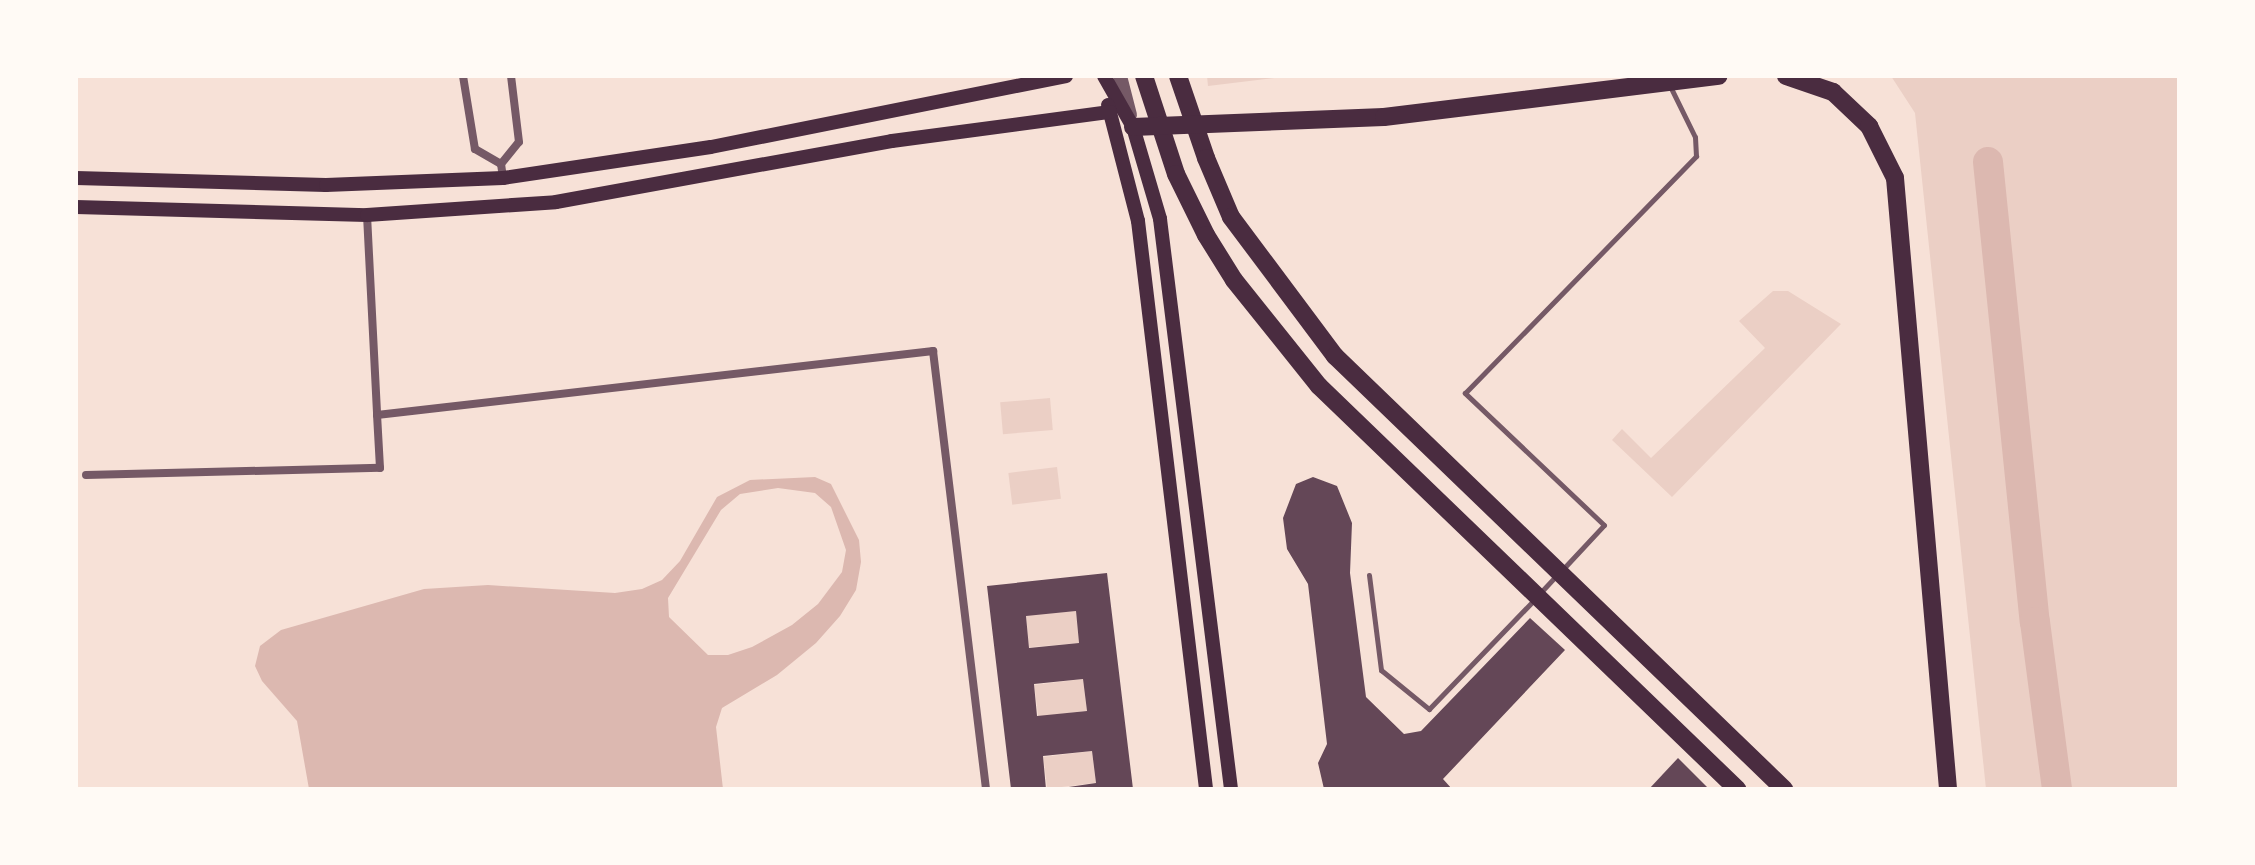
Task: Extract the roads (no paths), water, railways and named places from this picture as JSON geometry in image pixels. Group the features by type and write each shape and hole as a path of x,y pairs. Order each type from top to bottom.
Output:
{"highway":[{"path":"1144,76 1176,174 1206,235 1234,280 1319,386 1737,789"},
{"path":"1178,76 1206,158 1231,217 1335,356 1784,789"},
{"path":"1133,127 1384,117 1719,76"},
{"path":"1786,76 1833,92 1869,126 1895,178 1948,789"}],"main road":[{"path":"76,178 326,185 502,171 711,147 1066,76"},
{"path":"1103,76 1138,221 1206,789"},
{"path":"1103,76 1133,127 1160,219 1231,789"},
{"path":"76,207 367,215 597,197 892,141 1110,112 1133,127"}],"street":[{"path":"463,76 475,149 502,171 519,142 511,76"},
{"path":"1120,76 1133,127"},
{"path":"86,475 380,468 367,215"},
{"path":"377,415 933,351 986,789"}],"lane":[{"path":"1369,575 1381,670 1429,709 1604,525 1465,393 1696,156 1695,137 1668,82"}],"waterway":[{"path":"1988,162 2035,622 2057,789"}]}
